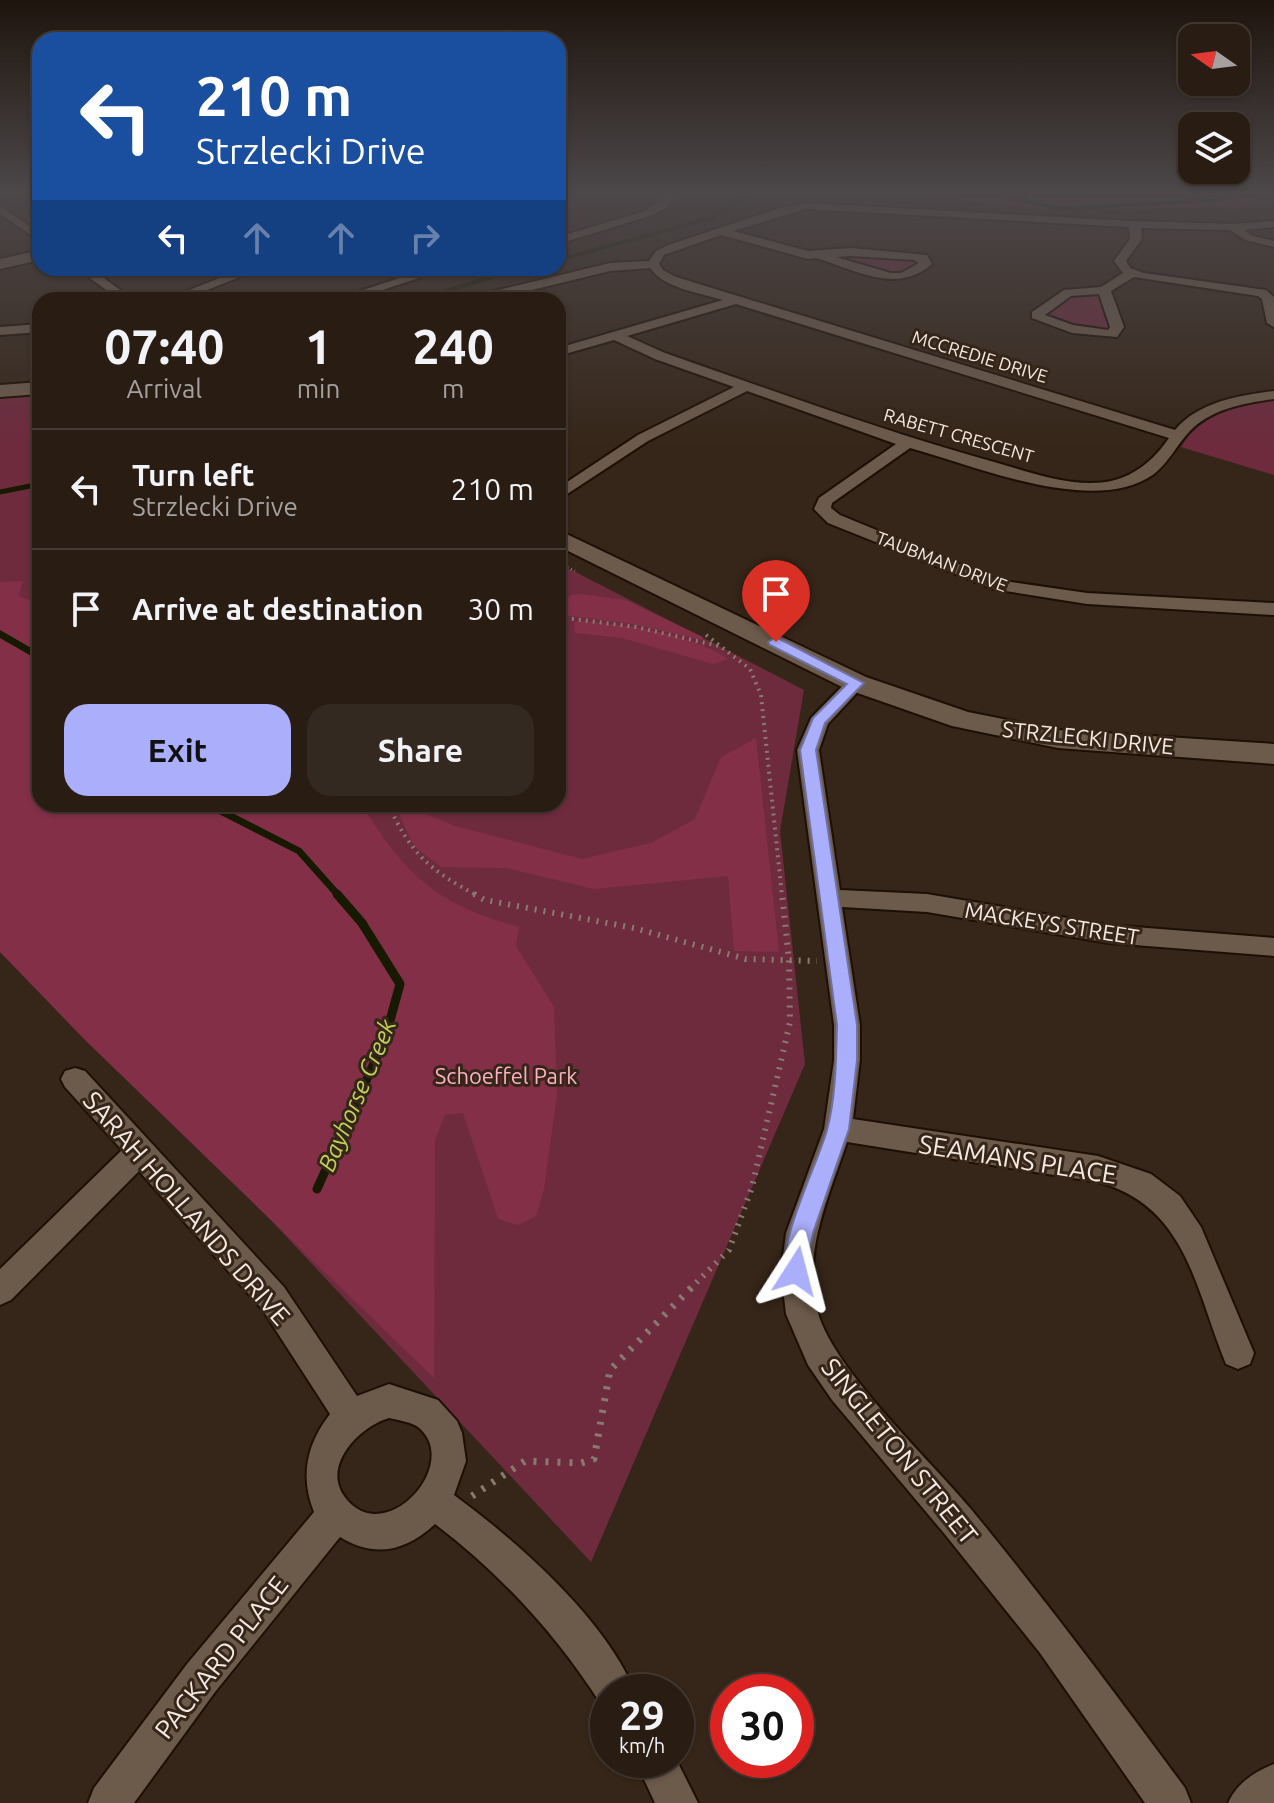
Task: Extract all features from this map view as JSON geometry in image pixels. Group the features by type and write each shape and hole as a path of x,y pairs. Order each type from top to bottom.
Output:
{"street":[{"path":"95,277 116,292"},
{"path":"192,292 231,277"},
{"path":"365,292 413,277"},
{"path":"507,292 568,277"},
{"name":"MCCREDIE DRIVE","path":"665,277 1176,435"},
{"path":"1104,290 1117,327 1112,334 1094,334 1044,321 1037,315 1068,293 1104,290 1126,277"},
{"path":"1153,277 1262,293 1268,297 1274,323"},
{"path":"566,350 735,300"},
{"path":"0,331 32,329"},
{"name":"RABETT CRESCENT","path":"617,336 640,348 745,387 908,443 1065,486 1103,489 1124,484 1144,472 1169,450 1176,435 1193,420 1218,408 1274,395"},
{"path":"566,490 643,438 745,387"},
{"path":"0,391 32,389"},
{"name":"TAUBMAN DRIVE","path":"908,443 825,501 822,509 834,519 993,584 1093,599 1274,609"},
{"name":"STRZLECKI DRIVE","path":"566,541 856,683 962,720 1023,734 1094,742 1274,754"},
{"name":"SINGLETON STREET","path":"856,683 818,722 808,750 847,1025 847,1060 838,1129 801,1233 796,1271 802,1314 820,1354 844,1388 956,1519 1053,1640 1170,1803"},
{"name":"MACKEYS STREET","path":"829,898 927,903 1109,934 1274,947"},
{"name":"SARAH HOLLANDS DRIVE","path":"75,1079 273,1298 351,1417"},
{"name":"SEAMANS PLACE","path":"838,1129 1098,1169 1124,1174 1148,1185 1167,1199 1183,1219 1238,1353"},
{"path":"0,1290 140,1151"},
{"path":"389,1401 408,1402 426,1410 439,1423 447,1441 449,1461 441,1507 403,1527 385,1532 366,1531 349,1525 336,1514 322,1483 323,1464 338,1430 351,1417 370,1406 389,1401"},
{"path":"441,1507 480,1535 543,1596 605,1674"},
{"name":"PACKARD PLACE","path":"109,1803 237,1633 336,1514"},
{"path":"664,1778 677,1803"},
{"path":"1249,1803 1274,1784"}],"path":[{"path":"441,1507 525,1461 581,1463 594,1459 610,1370 729,1250 752,1187 790,1022 789,960 761,695 750,669 720,647 627,625 566,618"},
{"path":"392,812 404,839 423,860 453,883 485,900 634,928 746,959 838,960"}],"green space":[{"path":"1101,293 1111,329 1091,331 1045,318 1045,311 1074,294"},
{"name":"Schoeffel Park","path":"32,395 32,812 566,812 566,567 804,690 780,831 805,1064 591,1562 78,1014 0,922 0,398"},
{"path":"1274,400 1274,475 1181,447 1209,419 1234,408"},
{"path":"23,581 18,596 32,601 32,812 366,812 393,850 426,884 465,908 519,927 516,946 554,1007 557,1095 544,1189 536,1216 518,1225 498,1219 463,1113 445,1115 435,1140 434,1378 85,1040 0,952 0,582"},
{"path":"571,595 625,600 703,637 702,640 637,625 566,615 566,599"},
{"path":"574,622 637,627 676,636 728,659 713,664 622,638 575,633"},
{"path":"756,738 779,952 734,951 728,876 594,889 506,868 441,867 414,846 398,812 421,812 455,826 582,859 651,843 695,819 721,757"}],"waterway":[{"name":"Bayhorse Creek","path":"443,292 491,277"},
{"name":"Bayhorse Creek","path":"0,492 32,486"},
{"name":"Bayhorse Creek","path":"0,634 32,652"},
{"name":"Bayhorse Creek","path":"223,812 299,851 339,896"},
{"name":"Bayhorse Creek","path":"317,1189 385,1039 400,984 362,923 337,894"}],"route":[{"path":"776,642 856,683 818,722 808,750 847,1025 847,1060 838,1129 801,1233 796,1271"}]}
